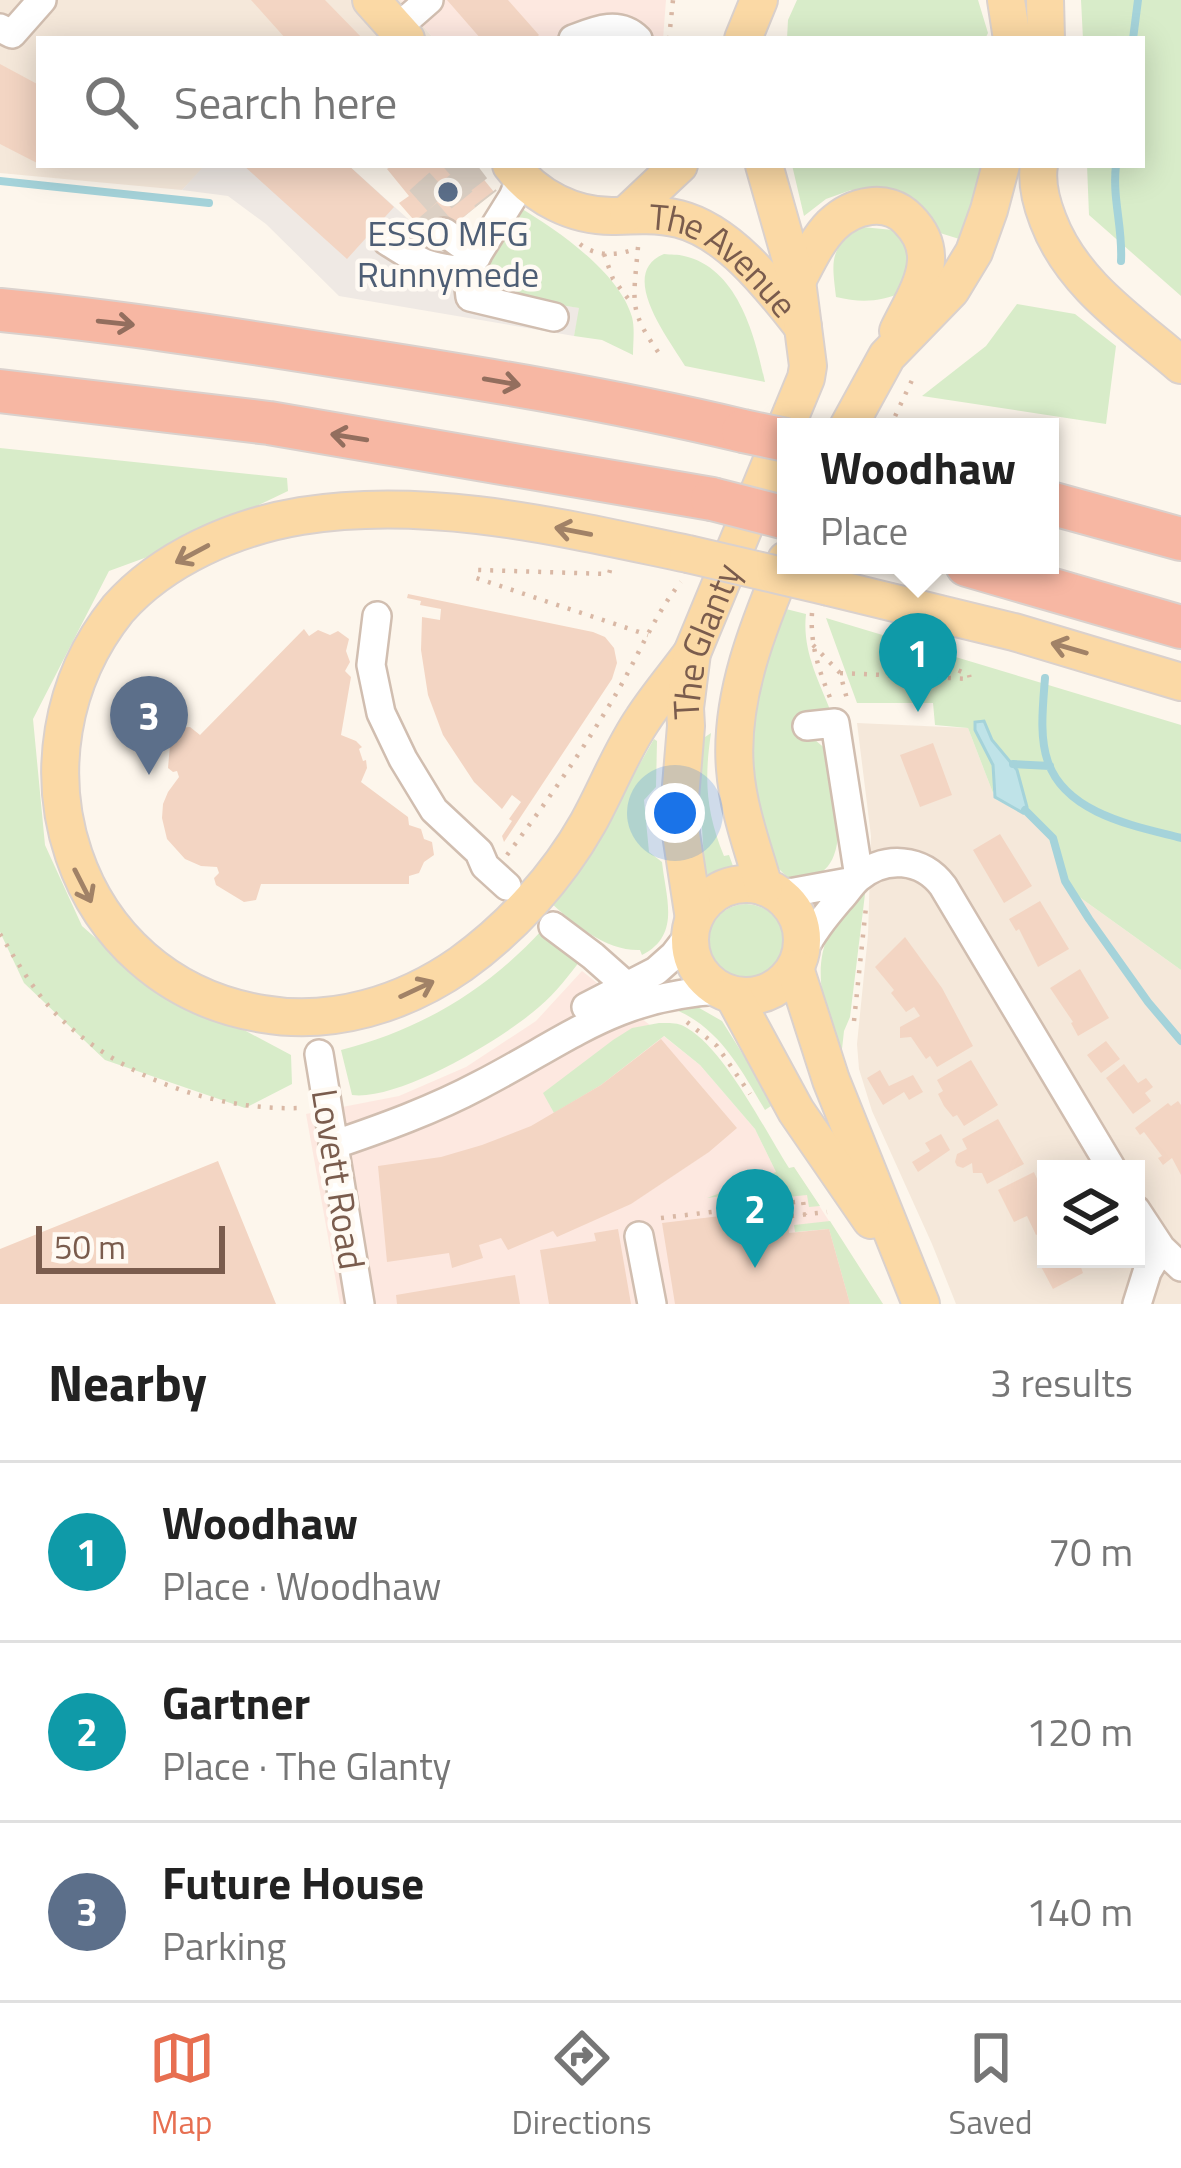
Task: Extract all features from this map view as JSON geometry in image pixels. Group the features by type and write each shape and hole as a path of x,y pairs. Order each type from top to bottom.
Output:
{"highway":[{"path":"0,310 182,330 454,374 624,404 777,438"},
{"path":"0,391 269,423 712,499 777,516"},
{"path":"1059,505 1181,539"},
{"path":"998,574 1181,627"}],"main road":[{"path":"371,0 402,34"},
{"path":"734,0 743,36"},
{"path":"744,36 759,0"},
{"path":"1006,0 1012,36"},
{"path":"1045,0 1046,36"},
{"name":"The Avenue","path":"633,230 677,168"},
{"path":"765,168 797,280 805,330"},
{"path":"887,356 951,290 974,252 1000,168"},
{"path":"1036,169 1056,242 1076,272 1181,365"},
{"name":"The Avenue","path":"516,172 552,201 583,213 615,215 633,230"},
{"path":"797,280 833,223 854,210 878,204 898,210 925,243 921,281 853,418"},
{"name":"The Avenue","path":"633,230 679,219 705,230 767,282 805,330"},
{"name":"The Glanty","path":"789,418 806,378 805,330"},
{"name":"The Glanty","path":"693,926 680,797 692,653 777,448"},
{"path":"692,653 640,724 586,827 526,905 481,948 437,979 357,1012 282,1018 231,1008 173,984 130,952 104,923 67,849 57,806 59,724 95,639 151,580 195,552 300,516 407,510 508,519 684,570 820,601 1014,632 1181,682"},
{"name":"The Glanty","path":"771,891 740,797 734,740 744,680 780,574"},
{"path":"743,884 771,891 790,905 801,928 798,962 831,1079 916,1291 796,1111 727,993 709,982 694,960 693,926 706,902 723,890 743,884"},
{"path":"727,993 764,994 781,984 798,962"}],"street":[{"path":"0,28 12,34 42,0"},
{"path":"402,34 430,0"},
{"path":"582,36 609,27 628,29 635,36"},
{"path":"387,241 440,270 476,231 516,172"},
{"path":"476,231 470,297 554,317"},
{"path":"377,616 371,664 380,713 434,810 479,852 485,866 505,874"},
{"path":"831,720 861,882"},
{"path":"798,962 818,922 868,871 901,863 919,865 937,878 1107,1160"},
{"path":"771,891 861,882"},
{"path":"553,926 635,994"},
{"path":"635,994 674,955 693,926"},
{"path":"333,1144 473,1089 535,1054 564,1019 635,994 727,993"},
{"name":"Lovett Road","path":"319,1054 333,1144 336,1226 344,1271 360,1304"},
{"path":"1137,1304 1147,1273 1171,1257 1145,1222"},
{"path":"650,1227 652,1304"}],"path":[{"path":"669,36 673,0"},
{"path":"633,230 623,253 604,254 613,279 633,305"},
{"path":"633,230 633,305 640,327 663,359"},
{"path":"894,418 897,413"},
{"path":"612,564 609,574 478,570 476,578 648,635"},
{"name":"The Glanty","path":"505,874 591,736 684,570"},
{"path":"820,601 813,645 836,712 831,720"},
{"path":"813,645 840,673 970,679 895,643 888,628"},
{"path":"831,720 840,673"},
{"path":"854,1021 861,882"},
{"path":"0,934 55,1012 142,1075 185,1092 231,1102 306,1107"},
{"path":"680,1018 717,1046 749,1094"},
{"path":"650,1227 803,1201 805,1215"},
{"path":"790,1216 838,1210"}],"shaded area":[{"path":"0,0 401,0 431,36 36,36 36,168 203,168 182,190 0,173"},
{"path":"401,0 666,0 663,36 431,36"},
{"path":"202,168 351,168 457,263 527,300 580,308 574,336 339,296 266,224 228,196 182,190"},
{"path":"857,723 968,728 997,800 1023,813 1049,839 1064,886 1181,970 1181,1304 956,1304 872,1111 859,1069 857,1044 868,935 871,836"},
{"path":"582,971 700,1065 755,1129 776,1172 794,1167 883,1304 340,1304 306,1114 399,1096 466,1067 536,1021"}],"green space":[{"path":"797,0 978,0 988,33 787,36"},
{"path":"1081,0 1181,0 1181,296 1089,215 1087,168 1145,168 1145,36 1083,36"},
{"path":"793,168 989,168 969,242 940,233 922,208 887,189 851,190 826,199 804,216"},
{"path":"519,207 568,240 614,284 632,317 633,355 602,340 574,336 579,308 528,300 479,278 482,259"},
{"path":"862,227 893,230 900,238 908,259 904,292 870,300 836,297 835,256 843,242"},
{"path":"664,254 703,263 731,289 749,325 765,382 685,366 658,323 646,290 651,263"},
{"path":"1017,304 1075,314 1116,346 1106,424 922,396 986,346"},
{"path":"0,448 287,478 288,491 161,552 109,571 33,719 45,845 82,926 160,995 291,1055 292,1084 245,1108 105,1060 24,983 0,932"},
{"path":"782,608 806,614 809,652 831,712 809,735 827,750 838,833 835,853 826,868 811,877 787,877 771,861 748,783 753,706"},
{"path":"826,618 1181,725 1181,970 1064,886 1049,839 1023,813 1027,806 1016,770 989,736 984,721 975,730 993,765 993,793 968,728 935,725 933,703 857,703"},
{"path":"711,733 710,810 724,856 729,855 733,866 703,876 699,785 702,739"},
{"path":"654,739 656,787 644,800 649,852 662,862 668,915 662,937 642,955 640,950 615,946 592,935 551,903 588,855"},
{"path":"862,893 850,1017 841,1058 822,991 823,950 843,911"},
{"path":"746,904 773,915 784,942 773,969 746,980 719,969 708,942 719,915"},
{"path":"542,930 583,957 539,1007 450,1065 396,1088 352,1095 341,1050 398,1031 450,1005 499,971"},
{"path":"694,1005 722,1021 774,1104 765,1110 713,1035 666,1006"},
{"path":"659,1023 684,1026 715,1054 789,1168 794,1167 820,1206 809,1207 807,1195 758,1200 756,1192 707,1198 776,1172 755,1129 700,1065 664,1036 601,1085 554,1113 543,1093 632,1028"},
{"path":"830,1221 883,1304 850,1304 829,1229 795,1232 794,1225"}],"water":[{"path":"984,721 992,740 1017,770 1027,807 1023,813 995,797 993,765 975,730 975,722"}],"building":[{"path":"251,0 325,0 360,36 283,36"},
{"path":"447,0 508,0 539,35 538,36 478,36"},
{"path":"0,64 36,83 36,162 0,144"},
{"path":"246,168 351,168 394,207 347,259"},
{"path":"474,168 494,192 433,242 399,203 409,196 387,169"},
{"path":"408,594 593,632 614,648 617,663 612,679 504,842 509,819 521,802 512,795 502,809 474,782 443,735 428,695 421,650 422,617 440,620 441,609 420,605 421,601 407,598"},
{"path":"304,629 309,636 318,630 330,635 338,631 349,639 350,662 345,671 351,677 341,735 362,747 367,768 361,782 408,817 409,825 421,829 424,839 432,842 434,855 419,873 409,876 409,884 261,884 256,900 244,902 216,885 217,867 185,859 167,839 163,804 179,777 168,768 170,745 178,728 190,727 200,735"},
{"path":"933,743 952,795 920,807 900,755"},
{"path":"1000,834 1032,886 1004,903 973,850"},
{"path":"1040,901 1069,949 1038,967 1009,919"},
{"path":"905,937 942,988 973,1046 937,1067 911,1037 900,1038 900,1027 920,1016 914,1007 906,1012 875,967"},
{"path":"1080,969 1109,1018 1078,1036 1050,988"},
{"path":"661,1039 737,1128 709,1152 631,1204 557,1237 553,1231 508,1250 501,1238 479,1245 483,1258 452,1268 449,1253 387,1262 378,1166 441,1157 531,1126 601,1085"},
{"path":"1106,1041 1120,1059 1101,1073 1087,1055"},
{"path":"971,1060 998,1105 964,1126 944,1106 937,1080"},
{"path":"1124,1064 1138,1083 1146,1078 1153,1087 1145,1093 1151,1101 1133,1114 1106,1078"},
{"path":"880,1070 889,1086 913,1075 923,1092 909,1100 904,1092 883,1105 867,1078"},
{"path":"1178,1101 1181,1175 1172,1158 1163,1165 1158,1158 1162,1156 1144,1132 1140,1135 1135,1128 1168,1103"},
{"path":"998,1119 1024,1164 987,1184 982,1173 973,1173 972,1163 963,1168 955,1162 957,1154 967,1149 962,1139"},
{"path":"941,1134 950,1150 918,1172 912,1162 930,1151 925,1143"},
{"path":"218,1161 276,1304 0,1304 0,1249"},
{"path":"1034,1172 1037,1234 1027,1216 1014,1222 998,1190"},
{"path":"787,1208 789,1233 829,1229 850,1304 675,1304 662,1223"},
{"path":"618,1229 631,1304 549,1304 540,1250 596,1241 594,1233"},
{"path":"1042,1268 1081,1268 1083,1273 1053,1289"},
{"path":"515,1275 520,1304 397,1304 396,1295"}],"waterway":[{"path":"1133,36 1138,0"},
{"path":"1116,168 1121,261"},
{"path":"0,181 209,203"},
{"path":"1045,678 1043,742 1057,780 1104,815 1181,838"},
{"path":"1013,764 1050,766"},
{"path":"1025,810 1053,838 1065,881 1089,919 1181,1041"}],"tunnel":[{"path":"444,232 418,201 455,168"},
{"path":"462,168 486,199"},
{"path":"445,179 471,211"}],"place":[{"name":"ESSO MFG Runnymede","path":"448,192"},
{"name":"Woodhaw","path":"918,712"},
{"name":"Future House","path":"149,775"},
{"name":"Gartner","path":"755,1268"}]}
